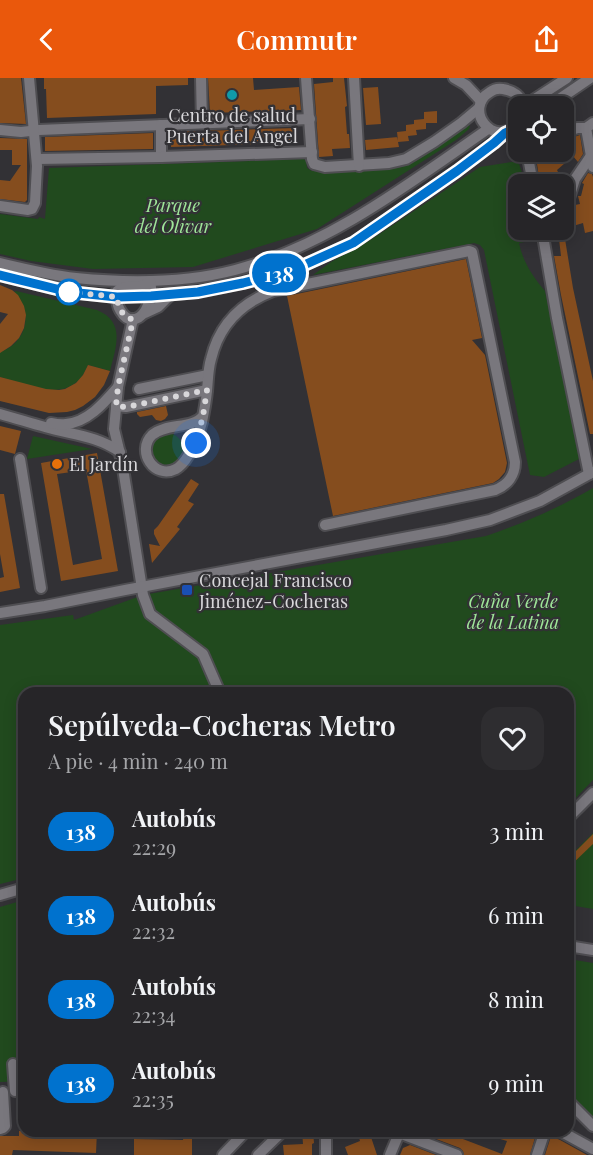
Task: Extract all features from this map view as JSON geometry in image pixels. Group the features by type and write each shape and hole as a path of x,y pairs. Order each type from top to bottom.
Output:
{"street":[{"path":"0,206 28,210 32,209 35,203 38,166 29,78"},
{"path":"201,78 202,123"},
{"path":"306,78 312,159 314,164 325,166 359,166 406,159 461,123 480,105 485,95 502,83 518,96"},
{"path":"354,78 359,166"},
{"path":"454,78 466,85 480,105 482,121 489,129 496,132 508,131"},
{"path":"539,96 567,78"},
{"path":"564,96 590,78"},
{"path":"0,130 21,132 310,119"},
{"path":"161,125 161,157"},
{"path":"574,129 590,125 592,162 574,181"},
{"path":"0,263 75,278 150,281 234,270 264,261 315,240 392,196 489,129"},
{"path":"0,275 69,292 117,297 198,292 293,270 353,243 508,135"},
{"path":"37,159 312,152"},
{"path":"0,613 490,520 540,501 591,473 557,318 544,240"},
{"path":"203,416 197,421 156,432 150,437 146,450 147,458 156,469 171,471 182,465 194,448 203,416 210,359 222,331 232,316 255,298 273,291 472,252 515,462 510,479 504,486 495,490 325,525"},
{"path":"145,313 151,296 150,281"},
{"path":"150,281 144,287 119,288 117,291 118,306 120,312 126,317 133,320 140,318 158,307 170,295"},
{"path":"133,320 118,387 115,426 143,595 150,614 203,654 217,687"},
{"path":"139,389 208,375"},
{"path":"118,387 87,420 86,429 91,436 121,457"},
{"path":"116,406 126,407 207,390"},
{"path":"0,414 44,427 95,439 104,439 112,434 115,426 109,414 104,411 98,411 66,424 30,422"},
{"path":"20,459 41,588"},
{"path":"574,812 593,793"},
{"path":"0,895 18,890"},
{"path":"574,947 593,950"},
{"path":"13,1064 18,1083"},
{"path":"0,1129 5,1126 2,1097 18,1091"},
{"path":"574,1107 593,1126"},
{"path":"223,1155 240,1137"},
{"path":"258,1155 273,1137"},
{"path":"326,1137 326,1155"},
{"path":"390,1155 397,1137"},
{"path":"412,1137 457,1155"},
{"path":"537,1155 543,1137"},
{"path":"571,1137 593,1149"}],"green space":[{"name":"Parque del Olivar","path":"469,125 469,129 456,140 317,229 193,267 93,269 31,261 0,254 0,214 45,219 49,168 303,159 306,160 307,168 312,171 350,172 402,167 418,160"},
{"path":"518,162 523,174 508,174 508,240 535,240 519,243 529,269 545,291 579,459 544,477 530,475 484,250 480,245 474,243 313,275 369,241 480,167"},
{"path":"14,292 97,310 106,315 112,321 117,336 110,371 88,365 81,378 72,385 50,390 0,377 0,352 16,342 25,326 24,309"},
{"path":"167,433 178,438 183,449 178,460 167,465 156,460 151,449 156,438"},
{"path":"33,436 92,449 27,459"},
{"name":"Cuña Verde de la Latina","path":"593,488 593,780 574,800 574,687 18,687 18,880 0,884 0,625 73,615 74,620 143,595 486,536 541,515"},
{"path":"593,833 593,909 574,906 574,852"},
{"path":"18,902 18,1081 0,1082 0,907"},
{"path":"574,960 593,963 593,1127 574,1106"}],"building":[{"path":"0,78 21,78 26,124 0,123"},
{"path":"44,78 188,78 188,85 156,86 156,114 47,118"},
{"name":"Centro de salud Puerta del Ángel","path":"208,78 253,78 254,90 299,87 301,110 210,113"},
{"path":"333,78 344,78 350,148 332,149 333,156 319,157 314,84 333,82"},
{"path":"378,87 381,124 366,125 363,88"},
{"path":"437,111 437,123 426,123 426,129 416,130 417,135 408,136 409,141 398,142 399,147 366,150 365,140 398,137 397,132 406,131 406,125 414,124 414,120 424,119 424,112"},
{"path":"296,128 297,143 171,147 170,132"},
{"path":"153,133 153,149 45,151 45,137"},
{"path":"580,135 583,154 578,162 574,157 574,137"},
{"path":"0,138 27,139 27,200 25,202 0,199 0,180 10,181 21,165 12,165 12,150 0,150"},
{"path":"540,162 566,162 557,170 559,174 538,174 537,164"},
{"path":"588,173 592,174 593,231 585,233 583,223 574,226 574,208 575,205 580,204 578,196 581,196 584,184 582,183"},
{"path":"559,240 565,240 593,381 593,434 590,434 554,256 561,256"},
{"path":"466,259 482,338 472,340 485,355 507,463 505,472 493,483 333,516 287,296"},
{"path":"0,285 18,295 26,315 24,328 19,338 0,353 0,324 8,314 0,312"},
{"path":"88,365 110,371 95,397 75,410 49,413 0,401 0,377 46,389 59,390 76,383"},
{"path":"166,406 168,415 161,421 156,420 152,415 140,417 137,414 137,412"},
{"path":"0,426 21,431 15,454 0,450"},
{"path":"97,453 118,571 61,581 41,463","holes":["86,470 102,559 73,565 57,474"]},
{"path":"191,479 199,484 188,501 194,504 177,527 180,529 152,563 149,544 160,546 154,530"},
{"path":"0,494 4,494 20,588 0,592 0,578 4,577 0,554"},
{"path":"593,834 593,844 574,862 574,853"},
{"path":"0,1136 97,1137 96,1153 13,1150 12,1155 0,1155"},
{"path":"183,1137 192,1137 192,1155 134,1155 134,1139 183,1140"},
{"path":"302,1137 314,1137 312,1155 284,1155 283,1145 303,1144"},
{"path":"359,1137 371,1137 377,1155 348,1155 345,1147 360,1141"},
{"path":"431,1137 458,1137 502,1154 507,1141 494,1137 535,1137 530,1155 464,1155 460,1148"},
{"path":"551,1137 553,1137 587,1155 545,1155"},
{"path":"410,1145 436,1155 400,1155 403,1148"}],"bus line":[{"name":"138","path":"0,275 69,292 117,297 198,292 293,270 353,243 457,171 508,132"}],"place":[{"name":"Centro de salud Puerta del Ángel","path":"232,95"},
{"name":"El Jardín","path":"57,464"},
{"name":"Concejal Francisco Jiménez-Cocheras","path":"187,590"}],"route":[{"path":"69,292 117,297 120,312 133,320 116,406 126,407 207,390 196,443"}]}
